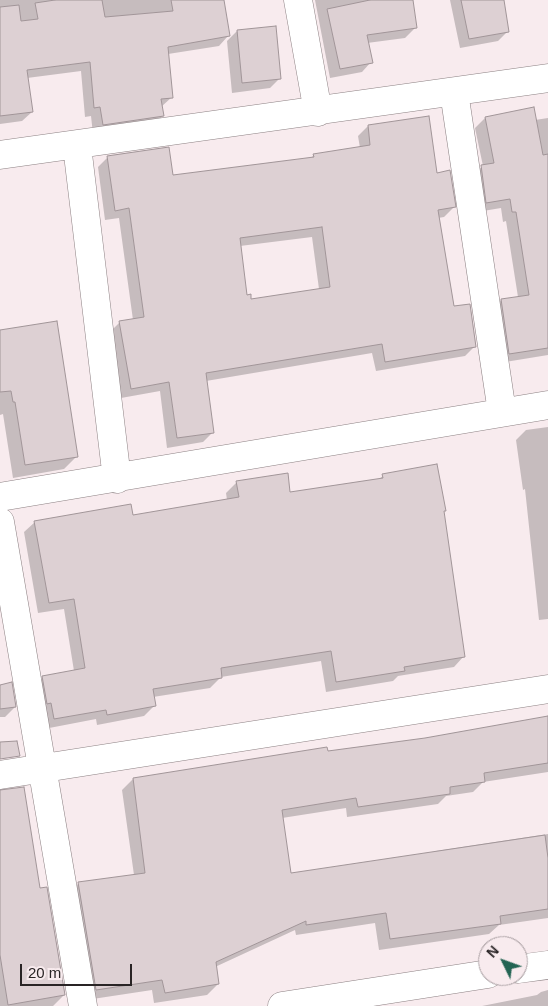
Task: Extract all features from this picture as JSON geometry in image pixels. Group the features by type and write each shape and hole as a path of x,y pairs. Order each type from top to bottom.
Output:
{"street":[{"path":"298,0 318,112"},
{"path":"0,155 77,146 548,78"},
{"path":"454,92 502,412"},
{"path":"77,146 117,479"},
{"path":"0,497 117,479 548,405"},
{"path":"0,522 83,1006"},
{"path":"0,775 548,690"},
{"path":"528,967 548,964"},
{"path":"282,1006 478,976"}],"building":[{"path":"55,0 102,0 105,17 173,11 171,0 224,0 230,36 168,47 173,98 161,99 164,116 103,125 100,107 94,108 90,62 27,70 33,112 0,116 0,7 19,5 21,21 38,19 35,3"},
{"path":"370,0 413,0 417,28 367,35 373,63 340,69 327,9"},
{"path":"461,0 504,0 509,32 469,39"},
{"path":"276,26 281,79 242,83 237,30"},
{"path":"534,107 543,155 548,154 548,348 509,354 501,299 529,295 516,212 512,212 510,199 486,203 481,165 494,163 485,117"},
{"path":"429,116 437,173 450,170 456,207 438,210 454,306 470,304 476,347 385,362 382,344 206,373 214,433 177,438 169,382 131,389 119,321 144,317 129,208 115,211 107,156 169,147 173,175 314,157 313,154 370,145 368,125","holes":["322,227 330,287 251,299 251,294 247,295 240,238"]},
{"path":"57,321 78,457 25,465 15,402 13,402 11,391 0,392 0,330"},
{"path":"437,464 446,511 444,511 465,657 404,667 405,671 336,682 331,651 221,668 222,678 153,689 156,706 107,715 106,710 54,719 51,703 47,704 42,676 85,668 74,599 49,603 34,521 131,504 133,515 239,497 236,481 288,473 290,492 383,478 382,474"},
{"path":"12,682 16,707 0,709 0,685"},
{"path":"548,716 548,763 484,773 485,782 450,787 450,794 358,807 356,798 282,810 291,873 545,835 548,858 548,909 500,916 501,924 390,939 386,913 306,925 306,921 216,962 219,984 165,993 162,980 96,990 78,882 145,873 133,778 327,747 328,751 425,738"},
{"path":"17,741 20,756 0,759 0,742"},
{"path":"24,787 40,888 47,887 65,995 8,1005 0,955 0,790"}]}
